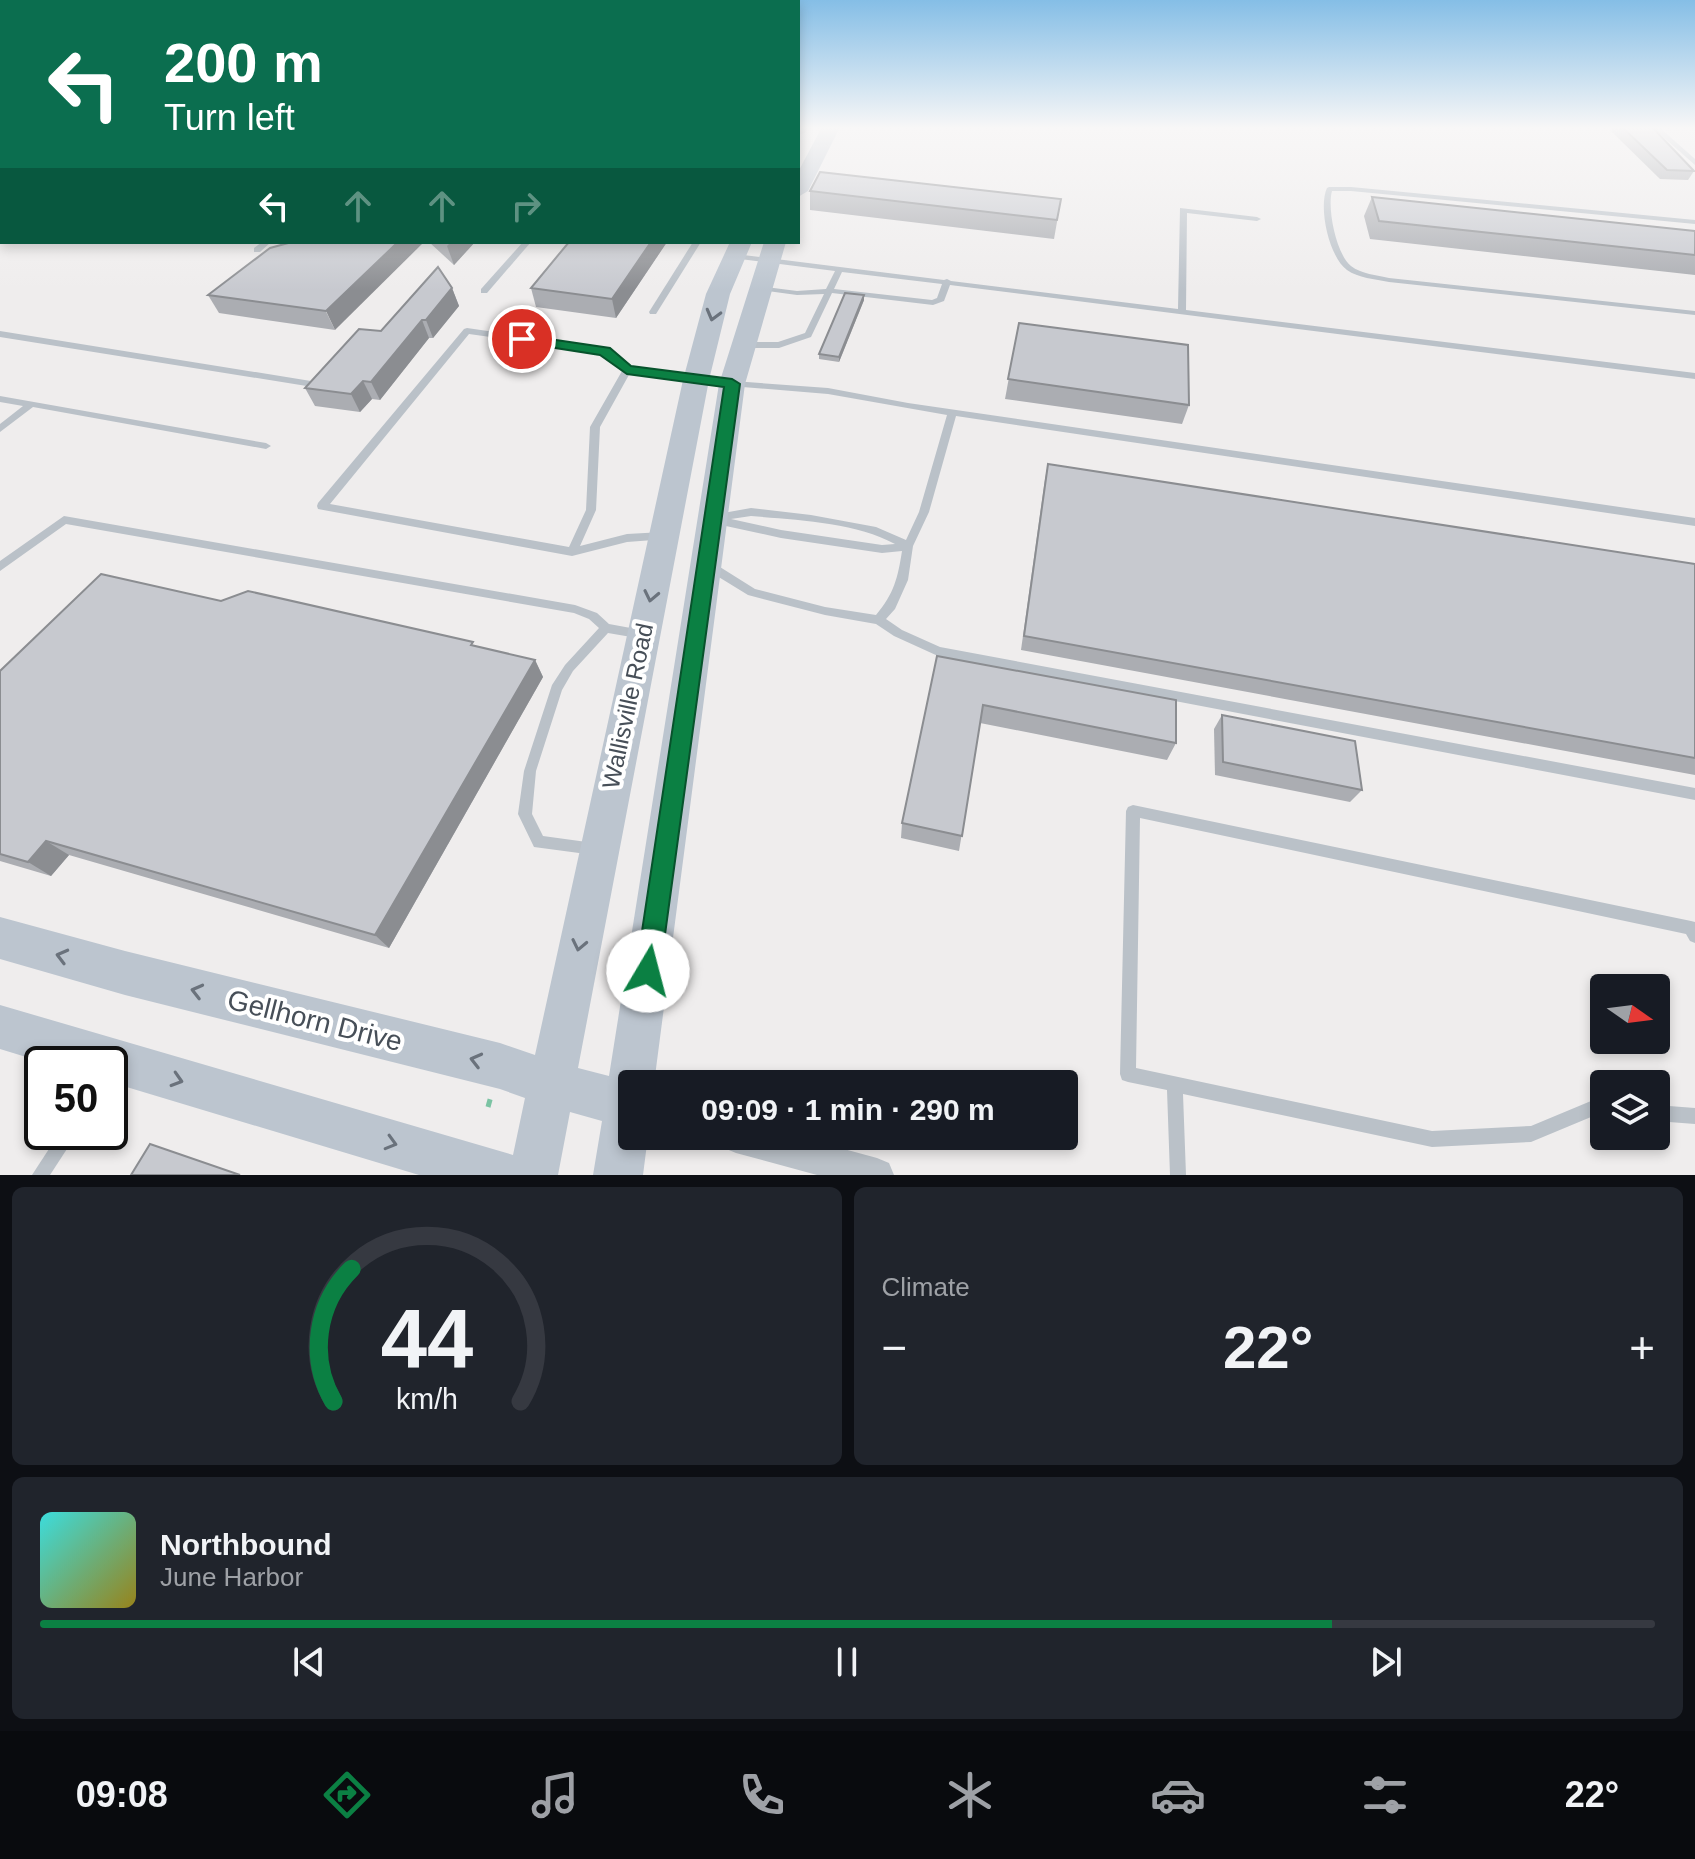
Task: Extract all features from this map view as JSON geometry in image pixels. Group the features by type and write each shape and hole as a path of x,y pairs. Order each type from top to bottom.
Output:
{"main road":[{"path":"635,1070 732,384 744,345 756,258"},
{"name":"Wallisville Road","path":"533,1175 696,380 718,294 756,258"},
{"path":"696,380 732,384"},
{"path":"643,634 695,640"},
{"name":"Gellhorn Drive","path":"0,938 125,973 500,1066 550,1084 618,1102"},
{"path":"0,1027 53,1046"},
{"path":"128,1072 501,1175"},
{"path":"618,1175 622,1150"}],"street":[{"path":"787,1150 877,1175"}],"lane":[{"path":"1695,222 1351,189 1329,189 1324,200 1338,260 1354,272 1389,280 1695,313"},
{"path":"1182,310 1183,210 1257,219"},
{"path":"257,250 264,244"},
{"path":"484,291 525,244"},
{"path":"653,312 696,244"},
{"path":"756,258 797,293 832,291 933,303 941,299 947,281"},
{"path":"756,258 1695,376"},
{"path":"744,345 779,345 808,335 832,291 840,268"},
{"path":"663,536 627,538 572,552 322,506 467,331 605,351 627,370 696,380"},
{"path":"0,334 319,385 328,376"},
{"path":"572,552 591,510 595,427 627,370"},
{"path":"732,384 828,391 1695,522"},
{"path":"0,399 266,446"},
{"path":"0,429 31,404"},
{"path":"879,620 891,606 903,580 908,546 924,512 952,412"},
{"path":"712,519 751,512 798,518 892,534 908,546"},
{"path":"712,519 781,534 882,549 908,546"},
{"path":"0,567 64,520 575,609 593,616 606,628 643,634"},
{"path":"706,563 752,592 825,611 879,620 898,633 938,651 1695,794"},
{"path":"599,850 539,842 525,814 530,771 556,689 569,668 606,628"},
{"path":"1590,1109 1531,1134 1432,1139 1128,1074 1133,811 1691,928 1695,936"},
{"path":"1175,1083 1178,1175"},
{"path":"1670,1114 1695,1116"},
{"path":"40,1175 57,1150"}],"building":[{"path":"815,182 908,182 1061,199 1057,220 810,191"},
{"path":"1372,197 1695,231 1695,255 1379,221"},
{"path":"285,244 396,244 326,311 208,295 270,248"},
{"path":"567,244 650,244 612,299 531,288"},
{"path":"438,267 452,288 371,382 363,381 351,394 305,388 359,329 381,331"},
{"path":"845,293 864,295 839,357 819,354"},
{"path":"1019,323 1188,345 1189,405 1008,379"},
{"path":"1048,464 1695,564 1695,758 1024,636"},
{"path":"101,574 221,601 248,591 473,642 471,645 535,660 375,935 46,841 28,862 0,854 0,671"},
{"path":"937,656 1176,700 1176,743 983,705 962,836 902,823"},
{"path":"1222,715 1355,741 1362,790 1223,762"},
{"path":"150,1144 240,1175 131,1175"}],"route":[{"path":"522,339 605,351 627,370 732,384 648,971"}]}
